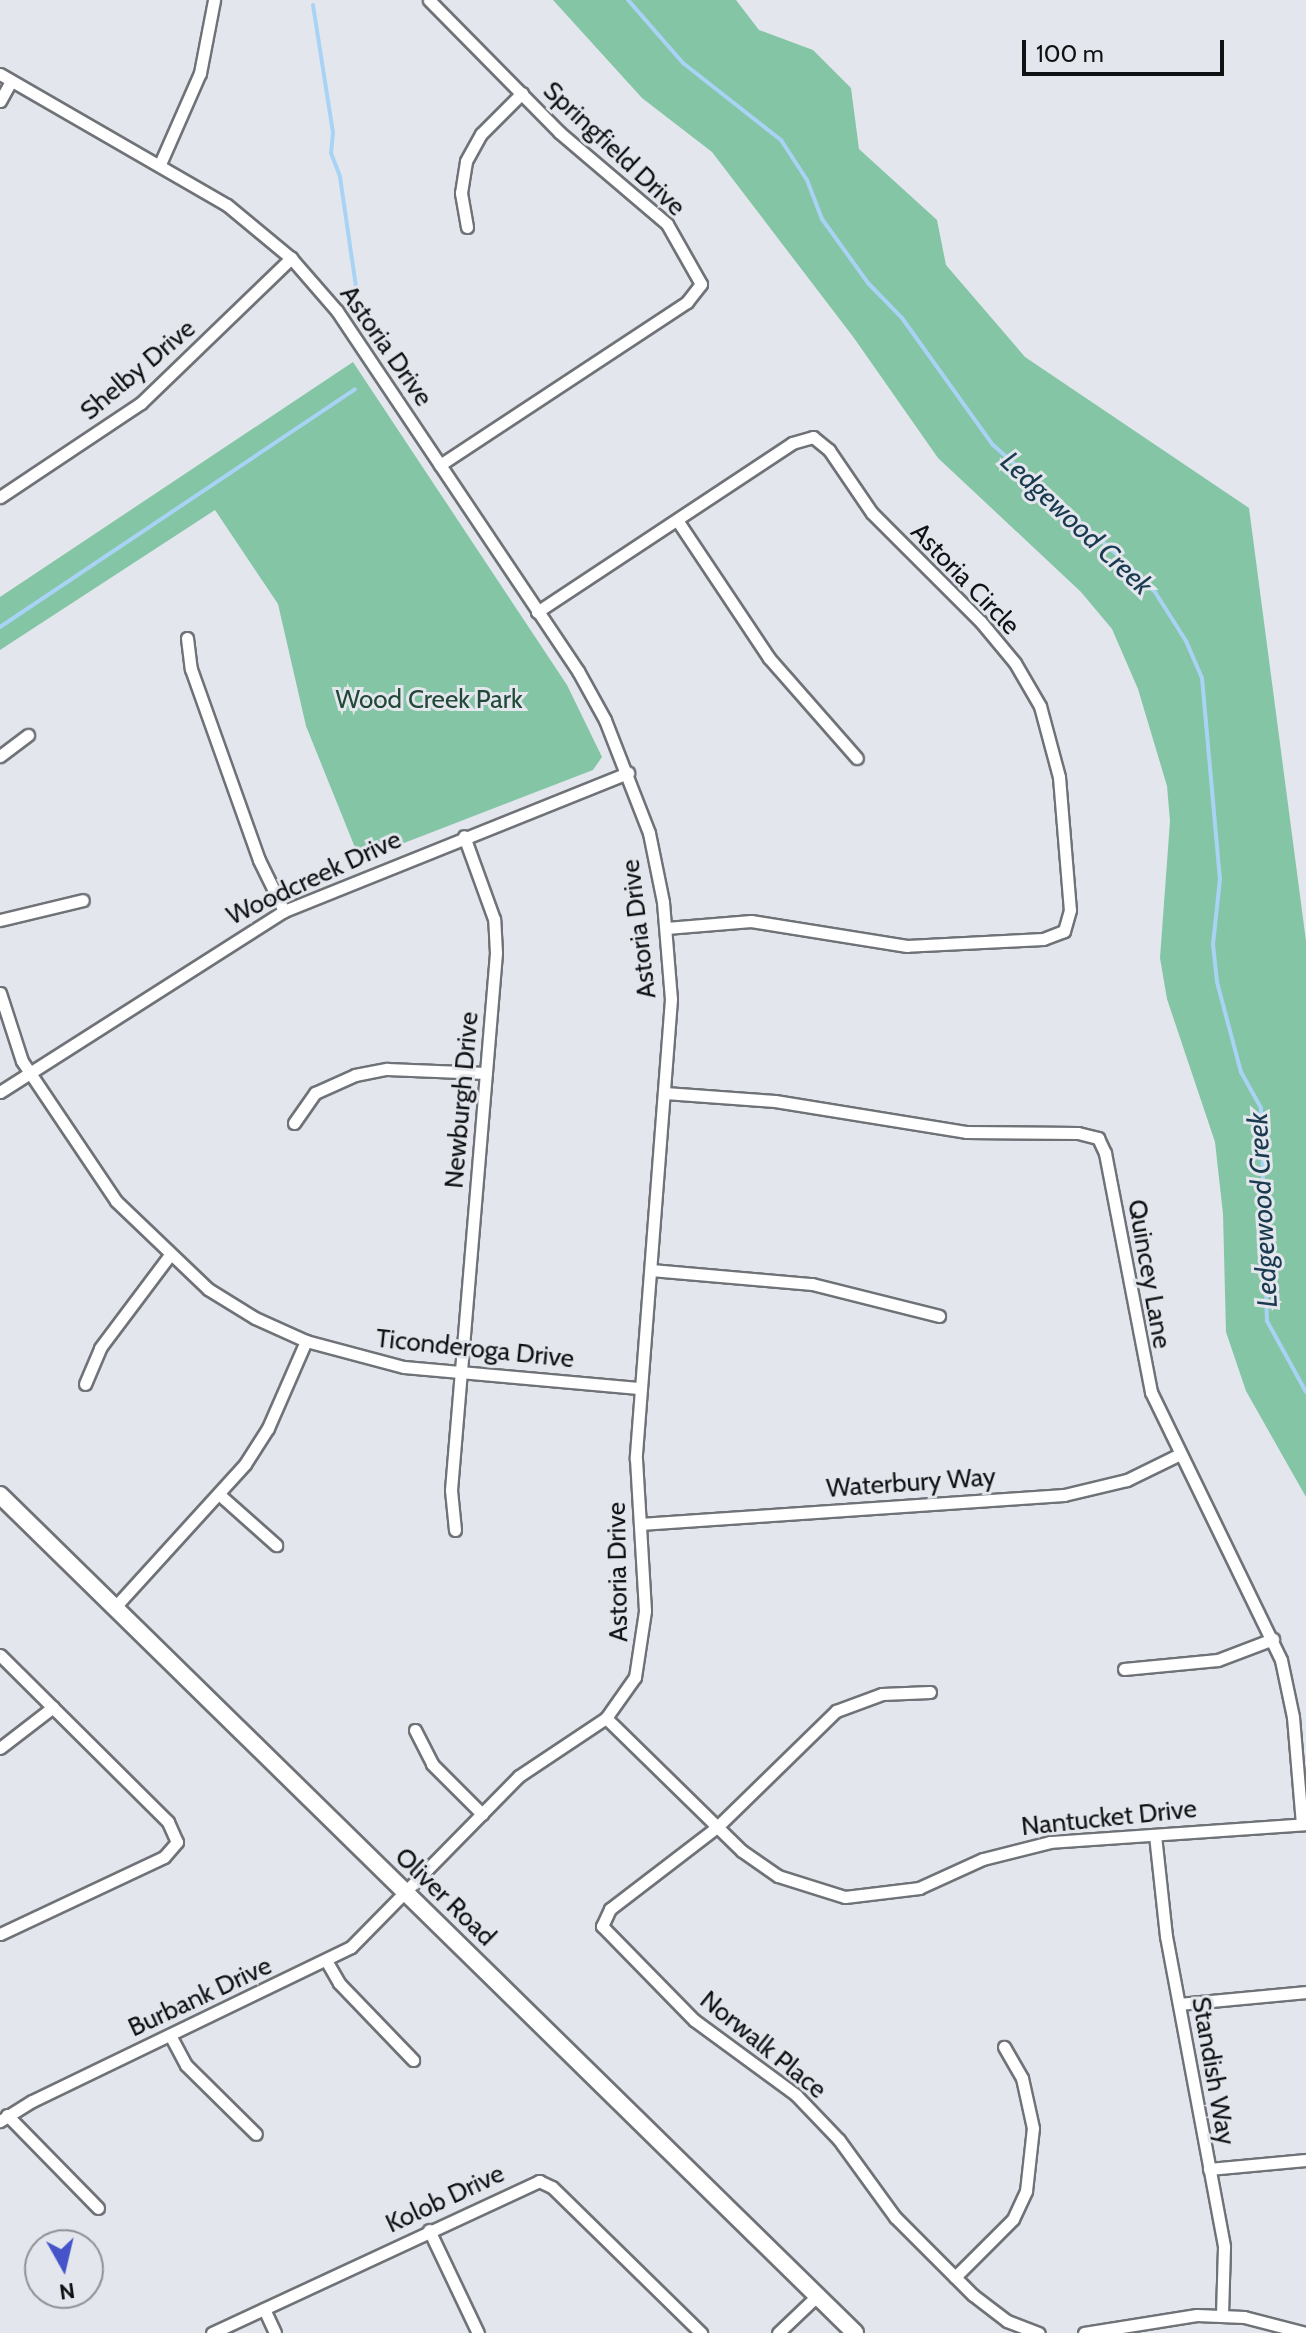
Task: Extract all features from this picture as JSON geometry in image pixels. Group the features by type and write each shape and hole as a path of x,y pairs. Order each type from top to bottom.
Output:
{"street":[{"path":"160,164 200,73 214,0"},
{"name":"Springfield Drive","path":"429,0 593,164 636,193 667,224 701,284 687,302 440,465"},
{"name":"Astoria Drive","path":"0,74 227,205 291,258 337,311 578,671 628,773 649,833 666,928 671,999 636,1459 644,1645 635,1677 606,1718 519,1776 406,1893"},
{"path":"0,101 11,81"},
{"path":"467,227 461,193 466,161 481,134 522,93"},
{"name":"Shelby Drive","path":"0,497 141,403 291,258"},
{"name":"Astoria Circle","path":"537,612 792,443 813,437 829,450 872,513 1015,663 1040,706 1059,777 1070,910 1064,931 1043,939 959,946 870,943 751,921 666,928"},
{"path":"677,520 769,658 857,758"},
{"path":"187,638 191,669 253,845 284,911"},
{"path":"0,756 28,735"},
{"name":"Woodcreek Drive","path":"0,1092 284,911 464,836 628,773"},
{"name":"Newburgh Drive","path":"455,1530 451,1490 496,953 494,919 464,836"},
{"path":"0,920 83,900"},
{"name":"Ticonderoga Drive","path":"0,993 15,1047 116,1201 169,1256 220,1297 306,1341 404,1367 641,1388"},
{"path":"294,1123 315,1093 355,1075 416,1068 486,1073"},
{"name":"Quincey Lane","path":"665,1093 775,1101 966,1132 1078,1133 1098,1138 1105,1153 1143,1367 1178,1455 1273,1639 1293,1717 1304,1824"},
{"path":"85,1384 108,1336 169,1256"},
{"path":"651,1270 812,1284 939,1316"},
{"path":"115,1607 221,1496 268,1428 306,1341"},
{"name":"Waterbury Way","path":"640,1524 1064,1495 1127,1480 1178,1455"},
{"name":"Oliver Road","path":"0,1495 855,2333"},
{"path":"221,1496 276,1545"},
{"path":"1124,1669 1218,1660 1273,1639"},
{"path":"0,1655 168,1822 177,1842 164,1857 0,1934"},
{"path":"717,1827 836,1711 882,1694 930,1692"},
{"path":"0,1748 53,1707"},
{"name":"Nantucket Drive","path":"606,1718 717,1827 778,1876 845,1897 919,1888 1016,1848 1304,1824"},
{"path":"415,1730 432,1764 482,1814"},
{"name":"Norwalk Place","path":"717,1827 637,1885 610,1909 602,1926 694,2020 796,2095 839,2140 895,2217 955,2277 1007,2321 1039,2333"},
{"name":"Standish Way","path":"1155,1835 1179,2004 1224,2247 1222,2315"},
{"name":"Burbank Drive","path":"3,2118 327,1962 351,1947 406,1893"},
{"path":"327,1962 339,1983 413,2060"},
{"path":"1179,2004 1306,1992"},
{"path":"170,2035 186,2065 256,2134"},
{"path":"955,2277 1013,2219 1026,2191 1033,2128 1022,2078 1004,2047"},
{"path":"3,2118 98,2208"},
{"path":"1209,2169 1306,2160"},
{"name":"Kolob Drive","path":"212,2333 539,2181 701,2333"},
{"path":"429,2230 478,2333"},
{"path":"778,2333 817,2296"},
{"path":"264,2309 275,2333"},
{"path":"1084,2333 1155,2319 1222,2315 1306,2333"}],"green space":[{"path":"553,0 736,0 759,30 813,50 851,88 859,149 937,220 946,265 1025,357 1249,508 1306,941 1306,1497 1246,1391 1226,1332 1223,1214 1215,1142 1167,999 1160,958 1170,821 1167,786 1138,689 1112,629 1081,592 938,458 854,338 712,152 642,98"},
{"name":"Wood Creek Park","path":"353,362 567,685 602,757 593,770 360,860 306,726 278,604 215,510 0,650 0,597"}],"waterway":[{"name":"Ledgewood Creek","path":"628,0 683,63 781,140 807,180 822,219 868,283 902,318 993,445 1155,592 1186,641 1202,678 1220,879 1213,944 1217,982 1241,1072 1261,1108 1267,1321 1306,1392"},
{"path":"313,5 333,132 331,153 340,177 357,294"},
{"path":"0,627 355,389"}]}
